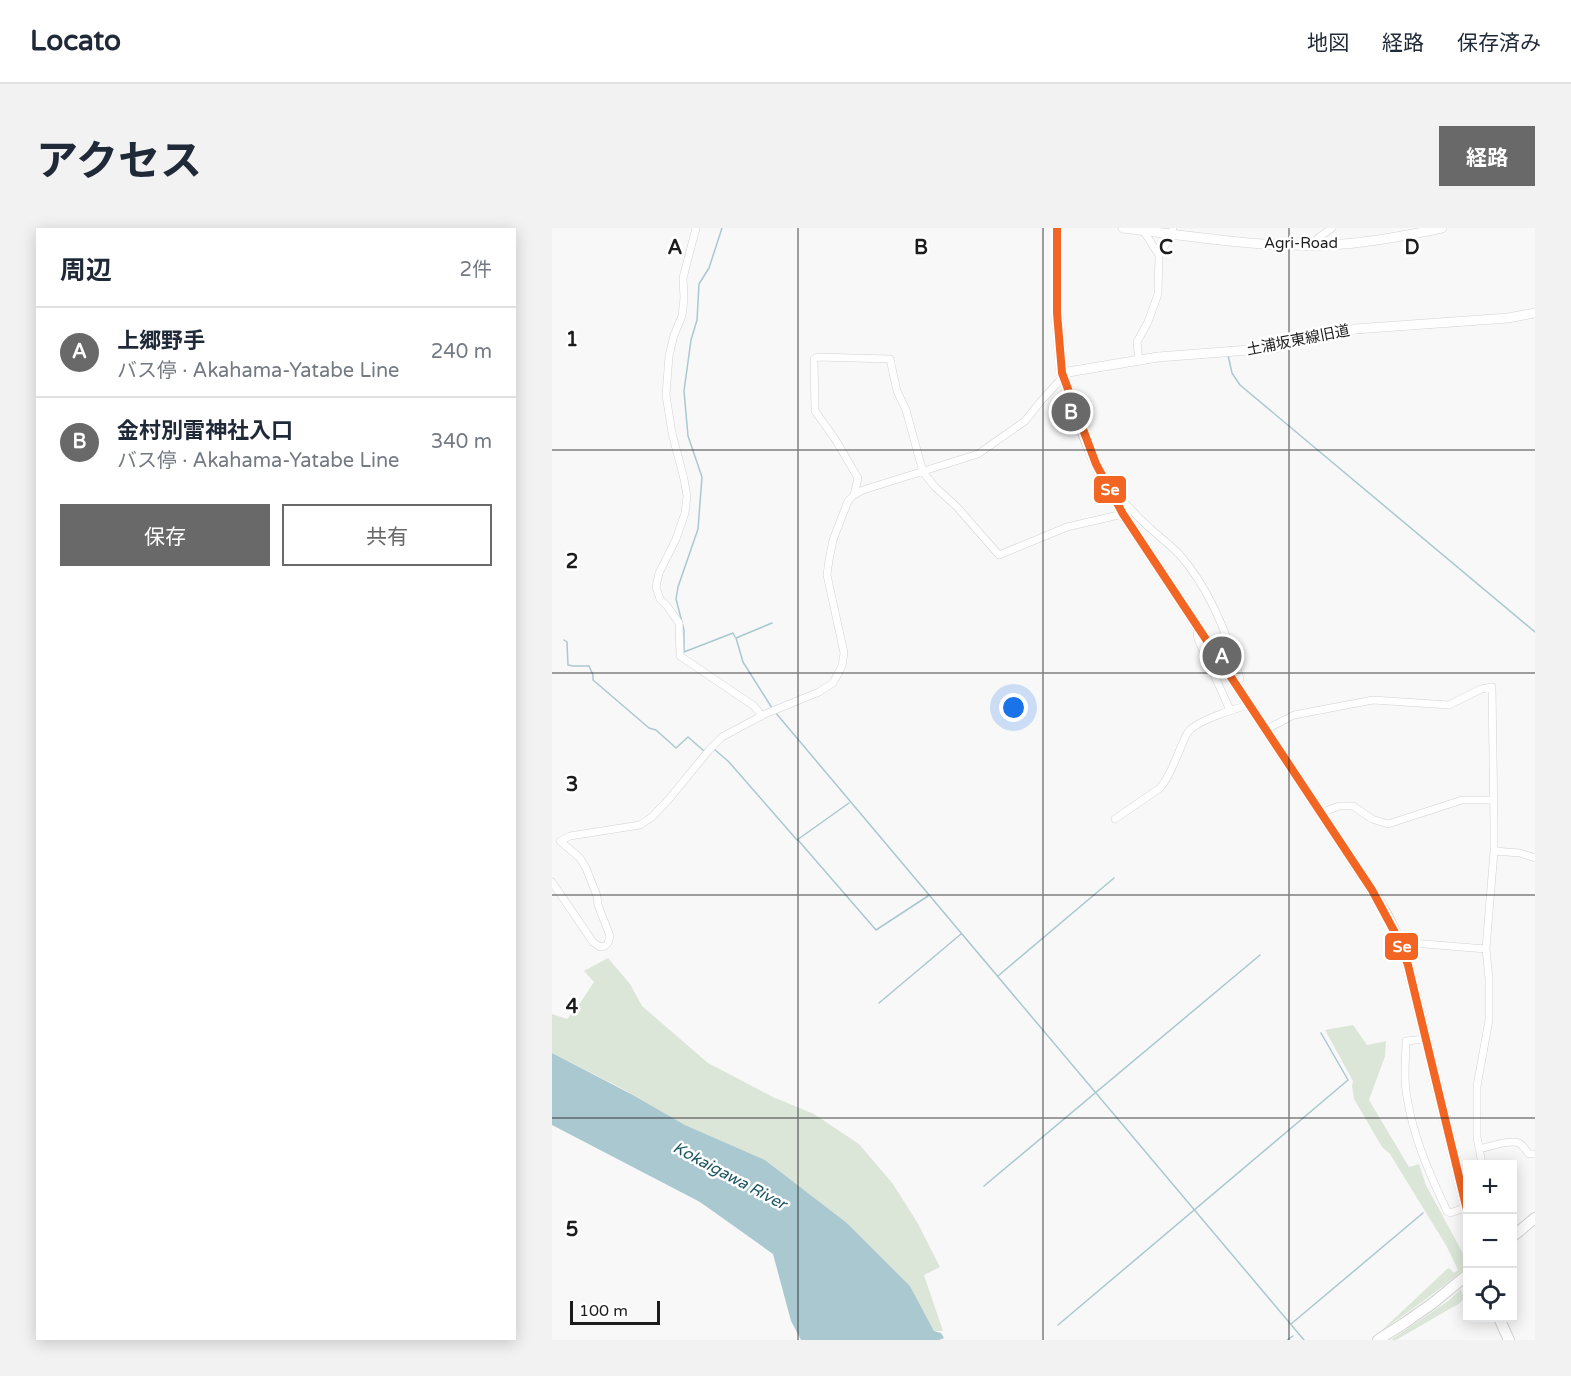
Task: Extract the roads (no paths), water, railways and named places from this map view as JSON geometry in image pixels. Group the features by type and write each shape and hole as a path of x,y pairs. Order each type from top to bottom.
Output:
{"main road":[{"path":"1057,228 1057,313 1062,375 1092,455 1114,500 1386,914 1400,942 1414,987 1463,1182"},
{"path":"1517,1233 1535,1218"},
{"path":"1378,1340 1434,1303 1463,1278"},
{"path":"1501,1322 1509,1340"}],"street":[{"path":"696,228 683,278 682,316 669,356 666,394 672,433 687,496 685,513 676,539 659,573 656,587 660,599 679,623 680,656 754,706 762,716"},
{"name":"Agri-Road","path":"1123,228 1172,231 1258,243 1319,245 1382,240 1442,228"},
{"path":"1318,238 1332,228"},
{"path":"1142,229 1160,255"},
{"path":"1138,361 1137,342 1148,322 1158,294 1160,255 1172,231"},
{"name":"土浦坂東線旧道","path":"1062,375 1173,356 1275,348 1355,329 1508,318 1535,313"},
{"path":"854,495 858,477 835,439 814,411 814,358 890,359 897,391 906,410 923,472 999,555 1067,527 1123,514"},
{"path":"552,882 593,942 600,947 608,944 610,936 586,868 580,858 560,841 570,836 640,825 646,822 669,799 722,737 762,716 819,692 833,683 842,666 844,653 827,575 832,540 848,501 863,490 978,454 1025,421 1062,375"},
{"path":"1114,500 1121,499 1178,553 1209,597 1240,679 1236,685"},
{"path":"1199,629 1198,639 1230,710"},
{"path":"1265,730 1294,715 1373,700 1449,705 1481,689 1492,687 1494,851 1486,949 1489,1020 1477,1086 1477,1137 1481,1160"},
{"path":"1115,819 1160,788 1172,772 1189,731 1230,710 1249,705"},
{"path":"1321,813 1339,806 1353,806 1372,819 1388,824 1462,800 1494,800"},
{"path":"1494,851 1520,853 1535,858"},
{"path":"1400,942 1486,949"},
{"path":"1426,1039 1406,1041 1407,1097 1418,1142 1447,1211 1450,1213 1463,1210"},
{"path":"1479,1149 1517,1142 1523,1145 1529,1155 1535,1154"}],"water":[{"name":"Kokaigawa River","path":"552,1053 685,1125 765,1160 847,1223 910,1286 934,1331 941,1333 944,1338 939,1340 801,1340 791,1321 773,1254 700,1202 552,1125"}],"waterway":[{"path":"722,228 709,268 699,284 697,320 691,340 684,391 688,436 702,477 698,529 676,599 684,630 684,652 733,633 735,637"},
{"path":"1228,355 1232,373 1240,385 1535,632"},
{"path":"772,623 736,638 743,662 772,708"},
{"path":"564,640 567,642 568,665 589,666 593,680 649,728 656,730 676,748 688,737 704,751 706,749"},
{"path":"775,712 1304,1340"},
{"path":"714,749 729,762 797,840 849,803"},
{"path":"798,840 876,930 928,896"},
{"path":"998,976 1114,878"},
{"path":"879,1003 961,934"},
{"path":"984,1186 1260,955"},
{"path":"1058,1325 1348,1080 1321,1033"},
{"path":"1291,1324 1423,1213"},
{"path":"1287,1340 1293,1336"}],"place":[{"name":"金村別雷神社入口","path":"1071,412"},
{"name":"上郷野手","path":"1222,656"}]}
